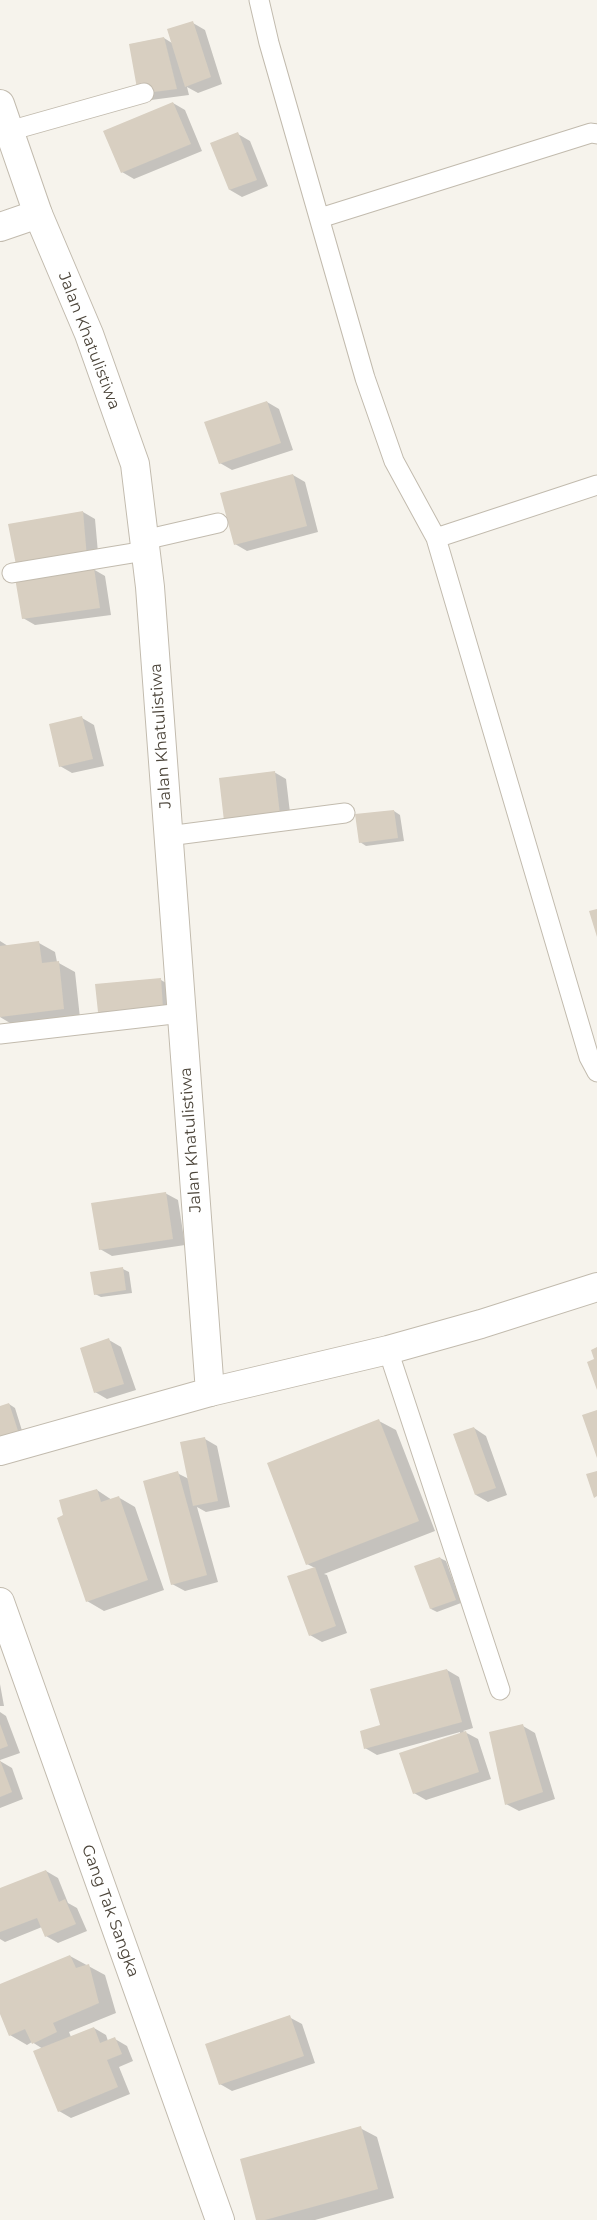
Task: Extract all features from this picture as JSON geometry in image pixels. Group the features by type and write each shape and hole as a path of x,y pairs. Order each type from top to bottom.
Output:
{"street":[{"name":"Jalan Khatulistiwa","path":"0,104 38,214 89,334 135,464 145,545 210,1392"},
{"path":"0,227 38,214"},
{"path":"0,1451 210,1392 388,1350 596,1290"},
{"name":"Gang Tak Sangka","path":"0,1602 220,2220"}],"lane":[{"path":"259,0 269,43 366,378 394,461 436,538 586,1048 597,1072"},
{"path":"9,131 144,93"},
{"path":"320,218 592,133 597,134"},
{"path":"436,538 597,485"},
{"path":"12,573 145,545 218,523"},
{"path":"168,836 345,813"},
{"path":"0,1034 182,1013"},
{"path":"388,1350 500,1690"}],"building":[{"path":"193,21 211,77 185,87 167,29"},
{"path":"164,37 177,89 138,94 129,44"},
{"path":"173,102 191,144 121,173 103,131"},
{"path":"238,132 257,180 229,190 210,143"},
{"path":"267,401 281,443 219,464 204,422"},
{"path":"293,474 307,526 234,545 220,493"},
{"path":"83,511 87,558 17,570 8,524"},
{"path":"94,568 100,608 22,619 15,578"},
{"path":"82,716 93,759 59,767 49,724"},
{"path":"275,771 280,815 224,821 219,778"},
{"path":"394,810 398,838 359,843 355,814"},
{"path":"597,909 597,937 589,911"},
{"path":"39,941 42,963 59,961 64,1009 0,1017 0,946"},
{"path":"161,978 163,1008 98,1012 95,984"},
{"path":"166,1192 173,1239 99,1250 91,1203"},
{"path":"123,1267 126,1290 94,1295 90,1272"},
{"path":"109,1338 124,1384 94,1393 80,1348"},
{"path":"597,1347 597,1390 587,1362 594,1359 591,1350"},
{"path":"9,1403 19,1434 0,1439 0,1406"},
{"path":"597,1410 597,1458 582,1415"},
{"path":"379,1419 419,1521 306,1565 267,1463"},
{"path":"474,1427 496,1488 475,1495 453,1434"},
{"path":"205,1437 218,1501 193,1506 180,1442"},
{"path":"178,1471 207,1575 171,1585 143,1481"},
{"path":"597,1471 597,1496 594,1498 586,1474"},
{"path":"97,1489 101,1502 119,1496 148,1580 86,1602 57,1518 63,1515 59,1500"},
{"path":"440,1557 456,1600 430,1609 414,1566"},
{"path":"315,1567 336,1626 309,1636 287,1576"},
{"path":"447,1669 462,1722 364,1749 360,1731 380,1725 370,1689"},
{"path":"0,1724 8,1746 0,1749"},
{"path":"523,1724 543,1792 505,1805 489,1732"},
{"path":"466,1731 479,1772 413,1794 399,1753"},
{"path":"0,1760 12,1792 0,1797"},
{"path":"46,1870 59,1902 65,1899 76,1924 45,1937 37,1918 0,1932 0,1888"},
{"path":"70,1955 76,1968 89,1964 99,2003 53,2023 57,2032 32,2044 25,2029 9,2036 0,2014 0,1984"},
{"path":"290,2015 304,2056 219,2085 205,2044"},
{"path":"94,2027 100,2043 115,2037 122,2054 107,2060 118,2087 58,2112 33,2051"},
{"path":"361,2126 378,2189 265,2220 256,2220 240,2159"}]}
